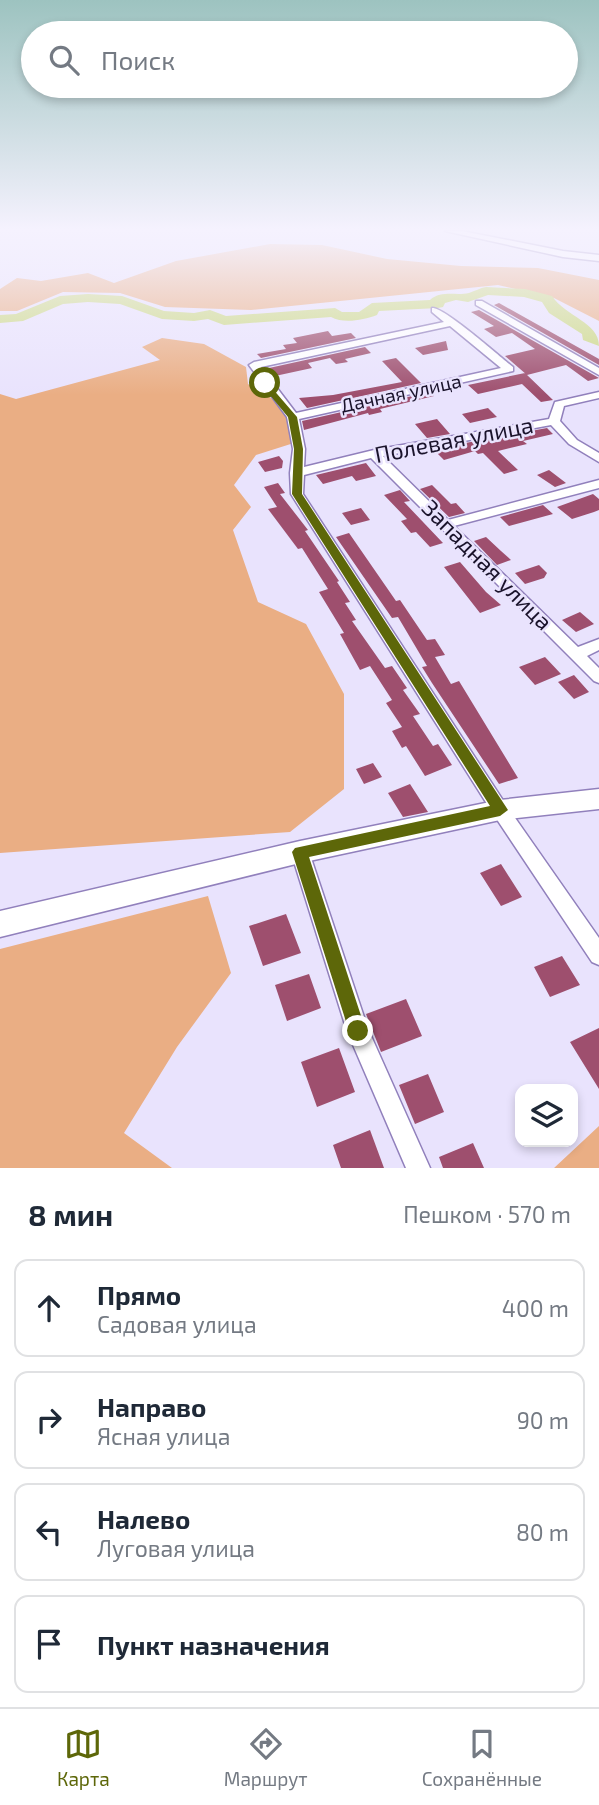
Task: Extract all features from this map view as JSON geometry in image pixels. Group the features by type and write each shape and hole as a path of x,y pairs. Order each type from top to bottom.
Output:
{"main road":[{"path":"0,924 300,852 500,810 599,799"}],"street":[{"path":"479,303 599,372"},
{"path":"435,310 452,323"},
{"path":"452,323 254,365 293,417 299,449 297,494 500,810 599,955"},
{"name":"Дачная улица","path":"293,417 509,369 452,323"},
{"name":"Полевая улица","path":"296,473 374,454 554,421 559,404 599,395"},
{"path":"554,421 573,442 599,458"},
{"name":"Западная улица","path":"374,454 599,677"},
{"path":"447,524 599,484"},
{"path":"577,654 599,644"},
{"path":"300,852 358,1031 418,1168"}],"shaded area":[{"path":"5,286 493,286 251,310 165,307 120,293 63,292 17,311 0,311 0,289"},
{"path":"500,286 599,286 599,321 554,298"},
{"path":"162,338 204,344 246,367 248,384 289,409 297,442 256,455 234,485 251,507 233,530 258,602 306,624 344,694 344,789 290,832 0,853 0,394 16,399 160,360 142,347"},
{"path":"208,896 231,973 177,1047 124,1133 172,1168 0,1168 0,949"},
{"path":"599,1126 599,1168 554,1168 578,1147"}],"building":[{"path":"499,303 599,359 599,365 494,305"},
{"path":"479,310 599,378 588,381 566,365 527,375 505,356 535,349 512,333 496,337 484,329 494,326 471,312"},
{"path":"328,331 332,336 351,333 356,338 261,358 257,354 286,349 283,345 297,343 293,338"},
{"path":"446,341 448,350 423,355 415,348"},
{"path":"365,347 371,353 345,359 348,362 336,364 330,358 308,363 312,368 275,376 269,368"},
{"path":"396,358 421,383 307,408 299,398 333,395 402,382 382,361"},
{"path":"525,373 553,400 541,402 522,384 478,394 468,385"},
{"path":"430,392 434,396 380,409 382,412 368,413 304,430 302,421"},
{"path":"488,408 497,417 470,423 462,414"},
{"path":"437,419 450,434 427,438 415,424"},
{"path":"547,428 553,434 523,441 527,444 498,451 518,470 504,474 483,453 478,454 475,451 444,460 433,449"},
{"path":"279,456 283,461 282,468 265,472 258,462"},
{"path":"366,463 376,476 356,481 352,476 323,484 316,475"},
{"path":"549,470 566,483 555,487 537,475"},
{"path":"278,483 285,493 280,494 308,530 305,531 339,581 337,582 350,602 345,603 356,620 352,621 385,668 392,666 407,688 403,690 420,714 413,716 433,746 438,744 452,765 425,776 406,746 402,748 392,731 402,727 386,703 392,700 370,666 360,670 340,634 344,633 319,592 328,589 302,548 298,549 268,509 277,507 264,487"},
{"path":"432,485 451,504 456,503 465,513 449,517 420,489"},
{"path":"400,490 410,501 404,502 443,543 430,547 416,532 411,533 401,521 407,519 384,495"},
{"path":"593,494 599,499 599,510 594,512 572,519 557,507"},
{"path":"543,505 553,514 509,526 500,517"},
{"path":"361,508 370,520 351,525 342,513"},
{"path":"349,533 427,640 435,639 445,655 435,657 451,684 459,681 518,778 499,784 422,667 427,666 398,617 392,618 336,537"},
{"path":"486,537 511,560 497,565 474,541"},
{"path":"460,562 501,605 480,613 444,567"},
{"path":"539,565 547,573 544,578 525,584 515,573"},
{"path":"580,612 594,624 576,632 562,620"},
{"path":"545,657 561,674 535,685 519,667"},
{"path":"574,675 589,692 574,699 558,682"},
{"path":"373,763 382,777 364,784 356,769"},
{"path":"410,784 428,812 403,817 388,793"},
{"path":"501,864 522,897 501,906 480,873"},
{"path":"286,914 301,953 263,966 249,926"},
{"path":"562,956 580,985 550,997 534,967"},
{"path":"309,974 321,1008 287,1021 275,985"},
{"path":"406,999 422,1036 381,1052 366,1014"},
{"path":"599,1028 599,1089 570,1042"},
{"path":"339,1048 355,1092 317,1107 301,1062"},
{"path":"428,1074 444,1112 415,1124 399,1085"},
{"path":"370,1130 384,1168 341,1168 333,1145"},
{"path":"473,1143 484,1168 443,1168 439,1157"}],"waterway":[{"path":"0,319 18,318 60,300 88,298 122,300 162,315 194,317 210,314 224,321 335,312 337,316 360,316 372,312 372,307 438,304 437,300 456,296 468,298 486,291 525,293 547,299 554,310 590,333 588,337 599,342"}],"route":[{"path":"265,383 293,417 299,449 297,494 500,810 300,852 358,1031"}]}
